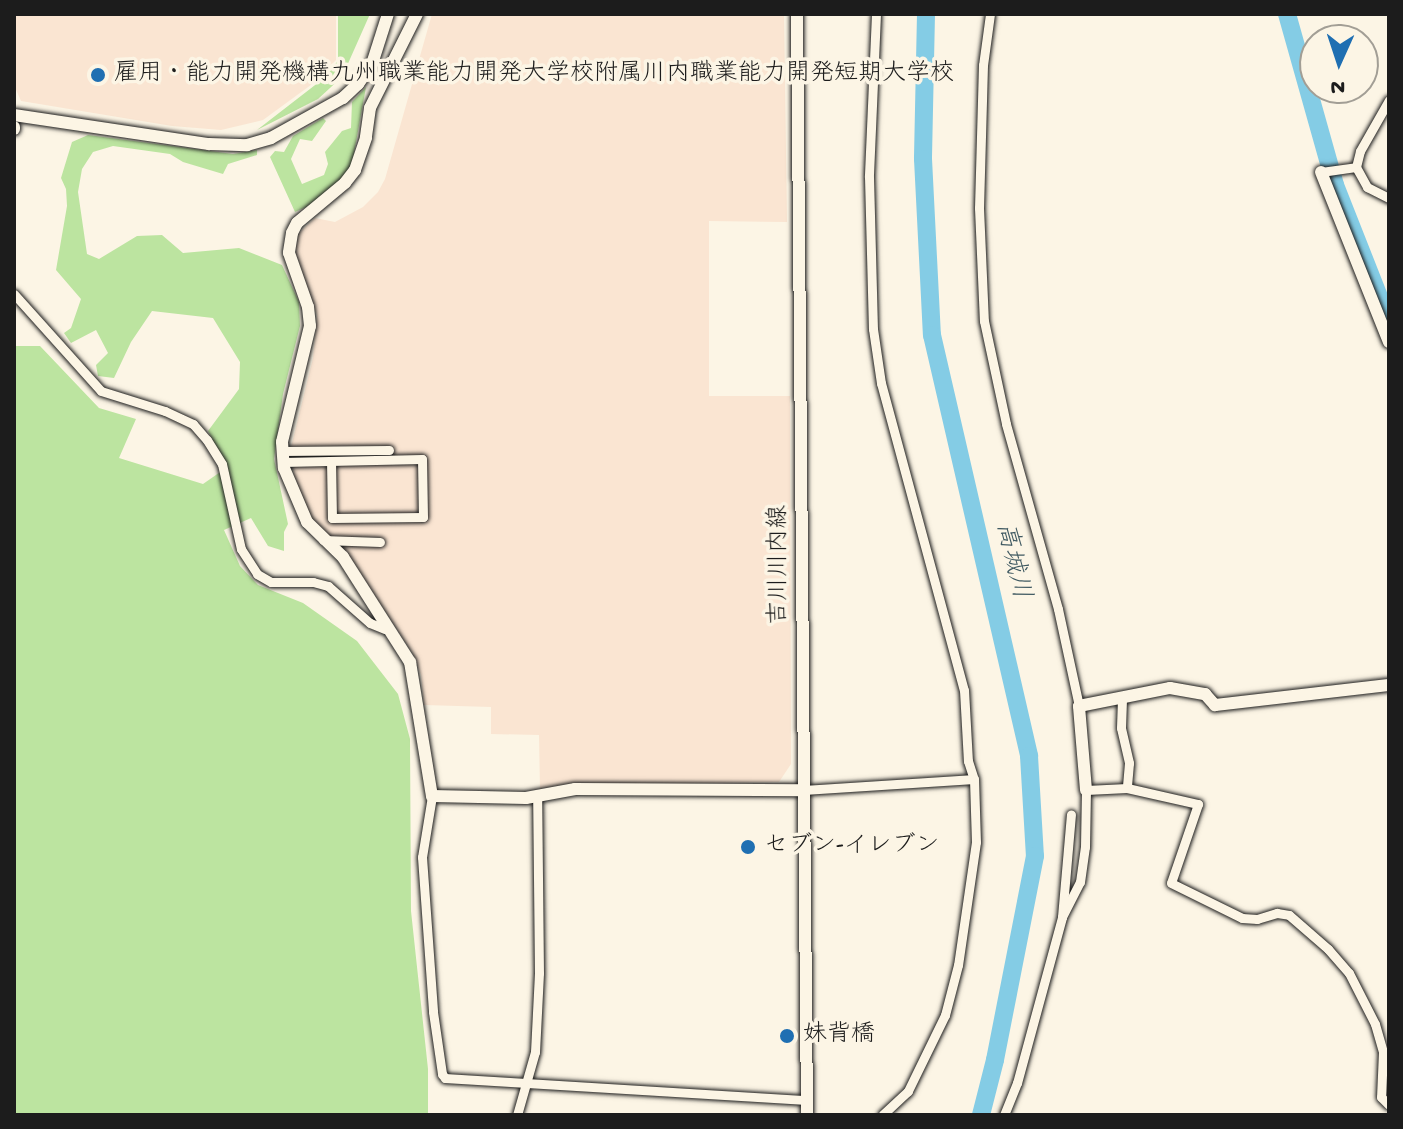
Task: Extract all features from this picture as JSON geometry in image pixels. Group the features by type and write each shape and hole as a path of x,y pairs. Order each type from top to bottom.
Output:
{"street":[{"path":"14,115 209,144 259,142 294,129 343,98 358,84 372,64 388,14"},
{"path":"417,14 370,108 355,170 345,183 297,223 292,233 289,253 308,307 310,326 283,456 307,522 343,557 385,629 405,650 415,679 432,796 422,857 442,1074 445,1078 806,1100"},
{"name":"吉川川内線","path":"797,14 807,1115"},
{"path":"876,14 869,177 873,329 881,383 964,690 968,761 974,779 976,842 970,898 945,1015 908,1091 882,1115"},
{"path":"990,14 983,65 979,208 984,321 1006,424 1058,609 1079,706 1086,790 1080,882 1062,917"},
{"path":"1389,100 1360,151 1356,167 1367,187 1389,198"},
{"path":"1356,167 1323,172 1389,342"},
{"path":"14,294 101,391 165,411 193,424 207,440 222,464 236,535 248,564 257,574 271,582 313,582 328,586 370,623 385,629"},
{"path":"283,456 389,450"},
{"path":"283,456 331,461 422,459 423,517 332,518 331,461"},
{"path":"323,540 380,542"},
{"path":"1079,706 1170,688 1205,694 1215,705 1389,685"},
{"path":"1122,699 1121,728 1129,763 1127,788"},
{"path":"432,796 537,796 575,789 804,790 974,779"},
{"path":"1086,790 1127,788 1198,804 1171,883 1242,918 1250,920 1277,913 1289,915 1328,949 1349,973 1375,1024 1383,1052 1381,1097 1389,1105"},
{"path":"517,1115 535,1052 539,973 537,796"},
{"path":"1004,1115 1017,1083 1062,917 1071,814"}],"shaded area":[{"path":"14,14 336,14 336,60 315,82 263,120 221,130 172,126 21,101 14,85"},
{"path":"432,14 784,14 787,222 709,221 709,396 790,396 791,764 779,782 563,785 540,790 539,735 491,734 491,707 424,705 421,675 412,652 344,549 323,535 309,516 294,476 291,447 313,358 317,315 296,254 296,241 299,233 315,218 335,222 363,207 378,192 385,179"}],"green space":[{"path":"338,14 370,14 342,77 318,99 257,130 319,82 338,61"},
{"path":"366,87 352,164 342,180 315,203 295,212 270,157 275,151 284,152 293,136 323,118 326,121 312,141 300,139 291,159 302,184 324,175 328,164 325,152 342,131 351,128 352,102"},
{"path":"88,135 233,154 257,150 257,155 228,164 223,174 183,162 170,154 113,146 93,152 82,169 78,192 87,254 99,259 137,236 162,235 183,253 239,248 282,265 299,302 300,326 283,394 274,459 288,524 284,532 284,551 268,546 251,518 224,530 240,566 258,585 303,603 357,641 398,694 410,739 411,911 428,1069 428,1115 14,1115 14,346 40,346 99,408 136,419 119,458 203,484 226,468 208,431 239,389 240,362 213,318 152,311 131,342 114,378 98,376 96,365 108,353 96,330 71,343 64,333 71,328 81,299 56,270 67,206 66,189 61,178 72,142"}],"waterway":[{"name":"高城川","path":"926,14 923,159 932,335 1029,756 1035,856 995,1060 981,1115"},
{"path":"1287,14 1335,185 1389,322"}],"place":[{"name":"雇用・能力開発機構九州職業能力開発大学校附属川内職業能力開発短期大学校","path":"98,75"},
{"name":"セブン-イレブン","path":"748,847"},
{"name":"妹背橋","path":"787,1036"}]}
